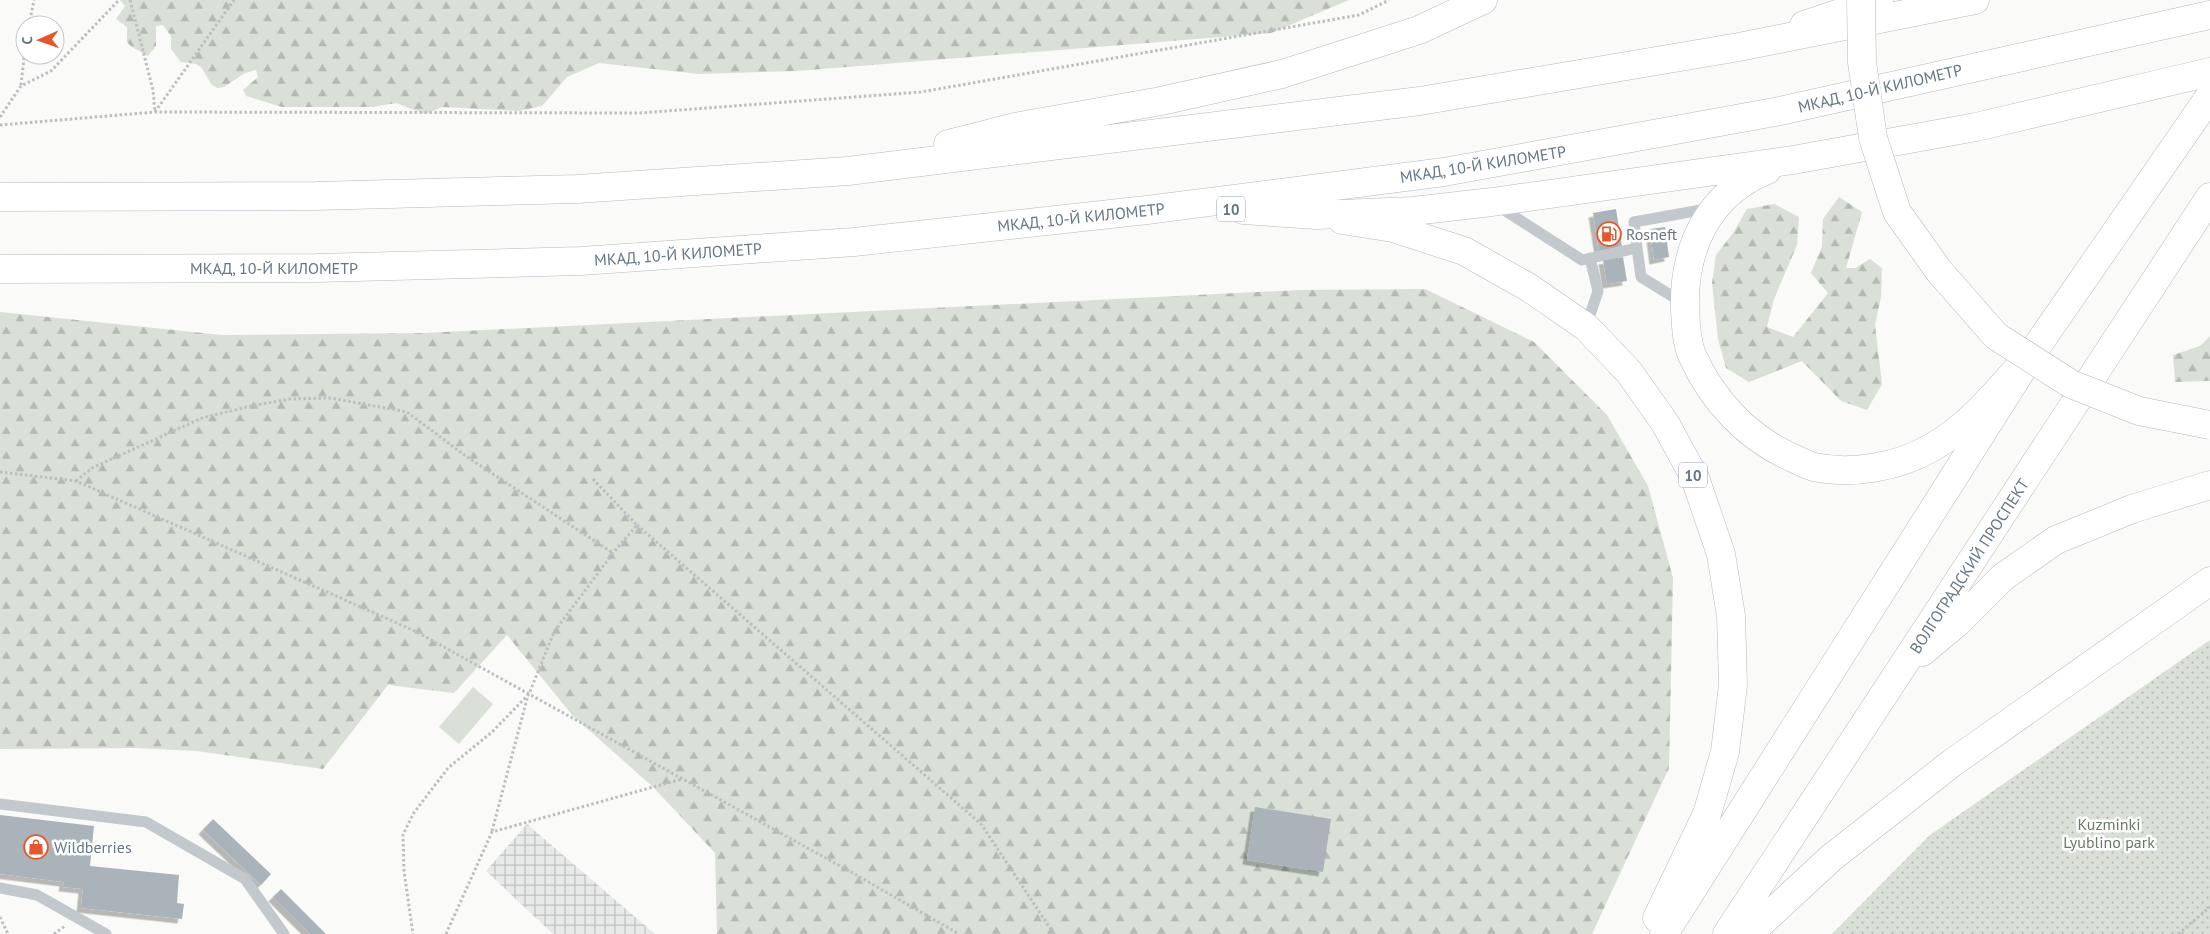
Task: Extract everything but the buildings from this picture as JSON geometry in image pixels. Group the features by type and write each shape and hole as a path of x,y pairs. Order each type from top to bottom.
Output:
{"main road":[{"path":"848,171 1015,127 1161,101 1282,74 1419,30 1483,0"},
{"path":"1861,0 1862,62 1873,138 1897,212 1939,271 1996,336 2071,384 2139,411 2210,425"},
{"path":"1739,47 1879,0"},
{"path":"0,197 315,196 578,189 848,171 1420,101 1739,47 1975,0"},
{"name":"МКАД, 10-Й КИЛОМЕТР","path":"0,268 316,268 581,261 854,242 1147,210 1444,172 1780,110 2210,15"},
{"path":"1316,215 1414,211 1793,160 1976,127 2210,72"},
{"path":"1664,934 2035,350 2207,100"},
{"path":"1793,160 1754,176 1732,189 1701,228 1686,270 1686,327 1691,353 1710,389 1742,426 1781,452 1813,467 1850,470 1896,464 1931,448 1967,422 2035,350"},
{"name":"ВОЛГОГРАДСКИЙ ПРОСПЕКТ","path":"1727,934 2210,197"},
{"name":"10","path":"1147,210 1234,209 1316,215 1393,228 1464,251 1528,287 1586,327 1629,372 1665,423 1695,478 1721,554 1731,616 1733,685 1725,752 1706,814 1649,934"},
{"path":"1901,670 1958,622 2003,578 2056,540 2132,509 2210,485"},
{"path":"1749,934 1831,858 1952,763 2210,581"}],"lane":[{"path":"1492,202 1582,260 1637,248"},
{"path":"1685,304 1641,277 1634,222 1716,207"},
{"path":"1586,327 1598,292 1590,258"},
{"path":"0,804 146,822 245,879 284,934"},
{"path":"0,888 37,894 106,934"}],"path":[{"path":"31,15 34,0"},
{"path":"21,86 51,72 119,0"},
{"path":"130,0 153,90 155,112"},
{"path":"155,112 234,0"},
{"path":"0,125 155,112 640,113 921,92 1359,14 1389,0"},
{"path":"0,117 21,86 23,65"},
{"path":"76,481 92,468 121,453 202,418 251,406 290,400 332,398 407,412 467,456 613,554"},
{"path":"0,472 76,481 415,631 959,934"},
{"path":"593,479 637,525 981,824 1054,934"},
{"path":"446,934 492,832 528,694 554,632 637,525"},
{"path":"413,934 405,880 402,835 413,814 448,768 492,732 528,694"},
{"path":"492,832 683,779"},
{"path":"2178,934 2210,907"},
{"path":"0,917 8,934"}],"shaded area":[{"path":"527,824 655,934 553,934 486,871"}],"green space":[{"path":"120,0 1349,0 1271,33 797,71 699,74 599,63 567,77 542,106 519,111 442,107 425,114 396,103 373,107 282,107 246,96 243,90 258,77 256,70 245,73 224,87 218,88 212,85 201,67 196,64 181,62 171,49 171,36 163,25 156,26 156,46 148,56 129,44 127,42 127,27 116,19 125,6"},
{"path":"1839,197 1862,212 1846,268 1855,268 1870,259 1882,268 1881,297 1875,325 1882,384 1867,410 1841,401 1802,361 1749,382 1726,368 1718,339 1712,283 1716,255 1733,233 1747,209 1774,204 1799,217 1797,245 1774,299 1767,327 1793,337 1828,293 1811,273 1822,247 1823,219"},
{"path":"1425,289 1534,342 1607,415 1648,486 1673,578 1669,768 1592,934 717,934 715,853 653,787 573,716 507,635 454,693 388,685 323,769 197,751 135,748 0,749 0,312 222,335 424,333 1300,290"},
{"path":"2210,336 2210,381 2175,382 2173,355 2200,346"},
{"name":"Kuzminki Lyublino park","path":"2210,640 2210,934 1832,934 1930,835"},
{"path":"473,687 493,704 459,744 439,727"}],"place":[{"name":"Rosneft","path":"1609,234"},
{"name":"Wildberries","path":"36,847"}]}
